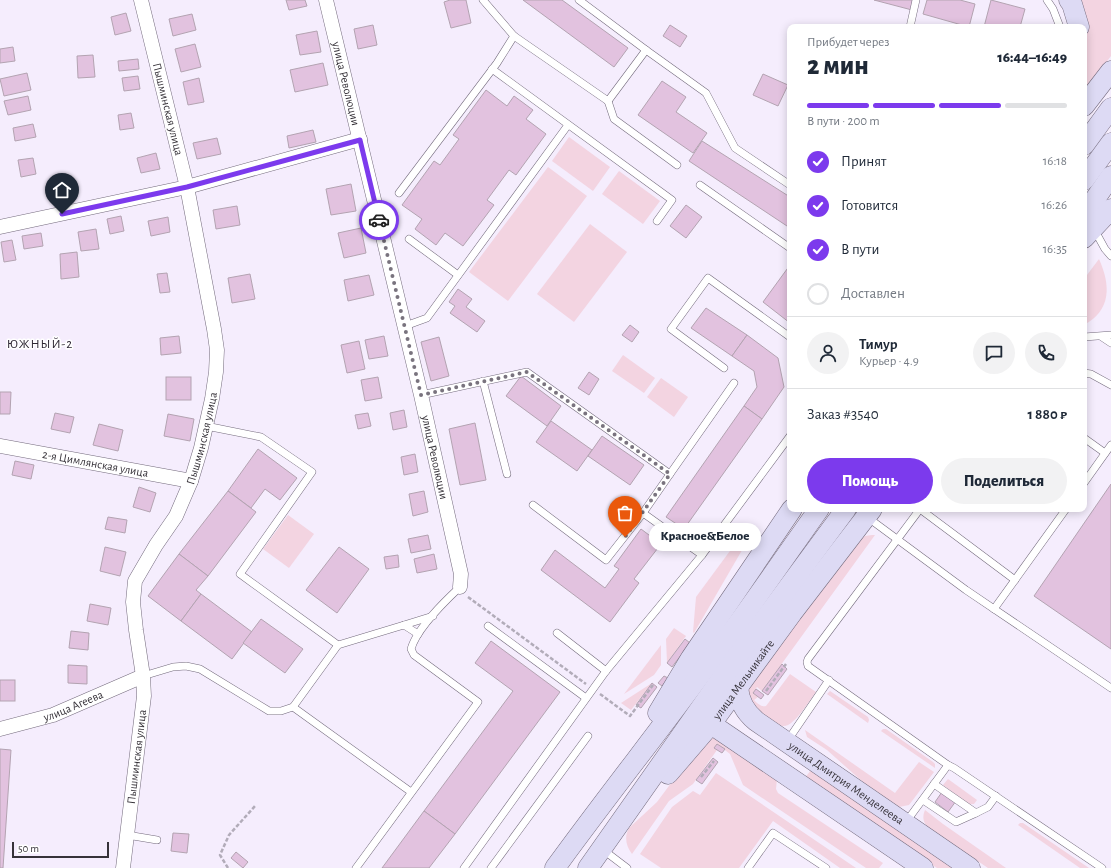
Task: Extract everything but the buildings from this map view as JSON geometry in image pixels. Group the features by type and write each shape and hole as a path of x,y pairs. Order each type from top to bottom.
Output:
{"main road":[{"path":"1070,0 1078,24"},
{"path":"1087,102 1111,71"},
{"path":"1087,141 1111,108"},
{"path":"1087,176 1111,143"},
{"path":"1087,227 1111,176"},
{"path":"1087,227 1111,208"},
{"path":"610,794 691,658 790,512"},
{"path":"555,868 718,651 817,512"},
{"name":"улица Мельникайте","path":"588,868 733,662 844,512"},
{"name":"улица Мельникайте","path":"604,846 711,724 792,613 869,513"},
{"name":"улица Дмитрия Менделеева","path":"738,687 740,700 749,715 970,868"},
{"path":"711,724 923,868"}],"street":[{"name":"Пышминская улица","path":"123,868 144,696 143,676 133,602 135,581 153,550 176,516 191,481 201,448 212,399 216,372 217,350 187,187 141,0"},
{"name":"улица Революции","path":"326,0 421,395 461,574 460,588"},
{"path":"0,227 187,187 360,140"},
{"name":"2-я Цимлянская улица","path":"0,446 191,481"},
{"name":"улица Агеева","path":"0,729 53,715 143,676"}],"lane":[{"path":"483,0 514,36 608,101 614,119 677,165"},
{"path":"579,0 706,93 735,148 787,183"},
{"path":"911,24 916,0"},
{"path":"1047,0 1053,9 1059,24"},
{"path":"400,193 492,69 514,36"},
{"path":"608,101 646,50"},
{"path":"492,69 672,200 657,220"},
{"path":"405,326 427,318 568,125"},
{"path":"700,185 787,246"},
{"path":"1087,227 1111,256"},
{"path":"410,239 458,275"},
{"path":"724,368 671,329 708,278 787,335"},
{"path":"1087,337 1102,337 1111,335"},
{"path":"1102,337 1111,342"},
{"path":"421,395 527,372 670,474"},
{"path":"1087,374 1111,385"},
{"path":"483,381 507,474"},
{"path":"533,505 606,560 643,513 734,383"},
{"path":"206,426 262,437 312,472 240,574 338,645"},
{"path":"464,868 606,671 702,556 787,440"},
{"path":"1087,440 1105,453"},
{"path":"1087,479 1111,445"},
{"path":"918,512 808,659 808,666 948,765 1102,868"},
{"path":"924,512 1015,580"},
{"path":"994,609 1064,512"},
{"path":"643,513 702,556"},
{"path":"869,513 897,539 960,586 1111,688"},
{"path":"356,868 478,702 414,655 411,649 418,634 460,588"},
{"path":"143,676 173,667 186,666 200,669 269,711 281,711 294,707 338,645 433,616"},
{"path":"404,625 418,634"},
{"path":"488,626 586,698"},
{"path":"557,633 606,671"},
{"path":"786,742 829,680"},
{"path":"294,707 411,792"},
{"path":"491,868 588,736"},
{"path":"905,824 948,765"},
{"path":"934,784 976,813"},
{"path":"923,800 956,822 988,807 996,796"},
{"path":"748,868 773,833 826,868"},
{"path":"127,835 157,840"},
{"path":"604,846 628,868"}],"path":[{"path":"460,588 464,594 630,716 653,685"},
{"path":"766,691 786,664"},
{"path":"701,777 714,761"},
{"path":"228,868 220,855 229,835 255,806"}],"shaded area":[{"path":"1077,0 1111,0 1111,56 1087,88 1087,24 1085,24"},
{"path":"569,137 610,167 593,191 552,161"},
{"path":"548,167 587,196 508,301 469,272"},
{"path":"619,171 660,201 643,224 602,194"},
{"path":"590,224 627,252 574,322 537,294"},
{"path":"1099,259 1106,279 1107,288 1104,305 1093,319 1087,323 1087,275"},
{"path":"623,355 655,378 644,393 612,371"},
{"path":"661,378 688,397 674,417 647,397"},
{"path":"288,515 314,534 289,568 263,549"},
{"path":"875,535 762,691 757,687 753,693 758,697 754,700 758,704 761,706 766,706 790,674 816,692 792,723 783,726 777,725 759,712 751,701 749,691 753,678 860,540 865,536"},
{"path":"738,540 745,545 694,633 696,597"},
{"path":"674,628 686,636 667,663 666,639"},
{"path":"661,645 661,665 654,675 624,694"},
{"path":"652,683 631,710 621,703"},
{"path":"830,691 868,717 868,723 827,694"},
{"path":"886,729 933,762 935,764 935,768 881,731"},
{"path":"805,730 895,793 919,762 934,772 909,805 899,807 864,783 827,750 807,737"},
{"path":"708,739 718,739 777,779 776,789 778,793 883,863 879,868 866,868 743,785 730,754 717,744 714,748 717,750 693,784 669,801 632,854 626,841 629,828 657,802 698,747"},
{"path":"811,770 956,868 937,868 804,779"},
{"path":"716,773 856,868 840,868 773,821 739,868 661,868 640,854 672,807 693,791 700,795"},
{"path":"948,779 977,800 974,804 968,804 943,785"},
{"path":"925,810 1006,868 988,868 929,828 925,824 924,820"},
{"path":"1023,823 1089,868 1080,868 1018,825"}],"way so far":[{"path":"379,220 421,395 527,372 670,474 625,537"}],"place":[{"name":"Красное&Белое","path":"625,537"}],"district":[{"name":"ЮЖНЫЙ-2","path":"40,344"}],"route":[{"path":"62,214 187,187 360,140 379,220"}]}
